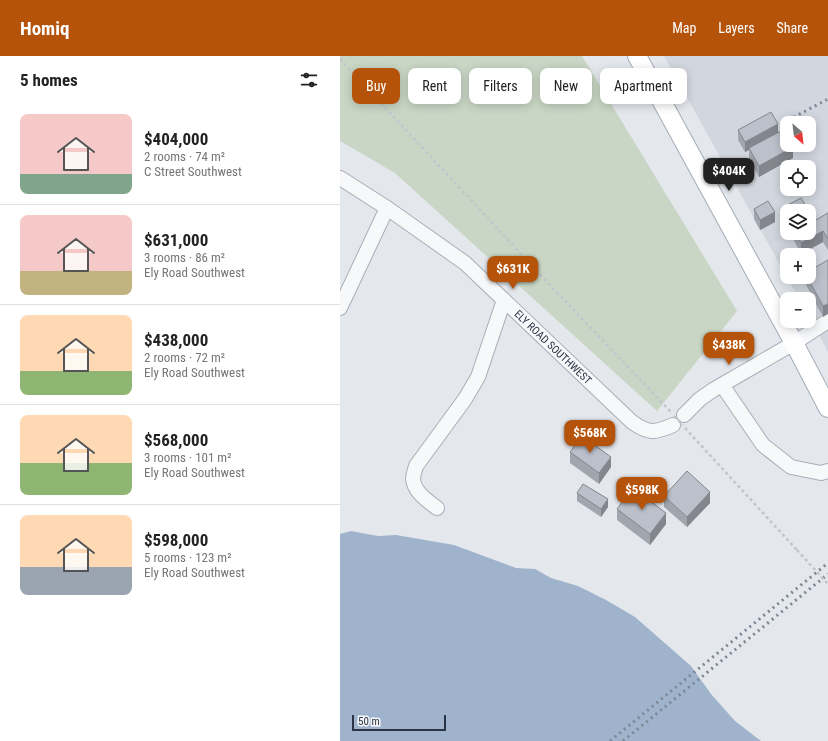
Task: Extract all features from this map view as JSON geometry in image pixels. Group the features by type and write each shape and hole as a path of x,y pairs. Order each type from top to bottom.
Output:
{"main road":[{"path":"637,56 828,408"}],"street":[{"name":"ELY ROAD SOUTHWEST","path":"340,178 387,208 465,263 632,422 639,427 656,432 679,420 700,399 828,321"},
{"path":"340,308 387,208"},
{"path":"436,508 420,494 413,477 416,466 465,399 478,377 504,300"},
{"path":"722,385 763,445 791,467 821,473 828,471"}],"path":[{"path":"340,59 547,282 679,420 828,584"}],"shaded area":[{"path":"664,56 828,56 828,352 815,328 816,292 795,292 791,284 816,284 816,248 780,248 780,265 687,97 687,68 671,68"}],"green space":[{"path":"340,56 582,56 589,68 540,68 540,104 592,104 592,72 600,86 600,104 611,104 737,311 657,411 395,173 340,141"}],"water":[{"path":"351,531 378,536 396,535 454,545 516,568 535,569 551,578 578,586 606,600 635,617 691,666 711,694 735,721 761,741 340,741 340,534"}],"building":[{"path":"771,112 778,124 745,142 738,130"},
{"path":"780,132 780,152 784,152 759,166 749,148"},
{"path":"801,198 805,204 790,204"},
{"path":"768,201 775,212 760,220 754,209"},
{"path":"828,213 828,239 823,231 816,235 816,220"},
{"path":"800,240 806,240 801,243"},
{"path":"828,260 828,304 823,306 811,284 816,284 816,267"},
{"path":"582,436 611,457 599,473 570,452"},
{"path":"687,471 710,492 687,517 664,496"},
{"path":"583,484 608,499 601,509 577,493"},
{"path":"633,488 666,513 650,534 617,509"}],"railway":[{"path":"796,116 828,99"},
{"path":"610,741 828,563"},
{"path":"623,741 828,574"}]}
